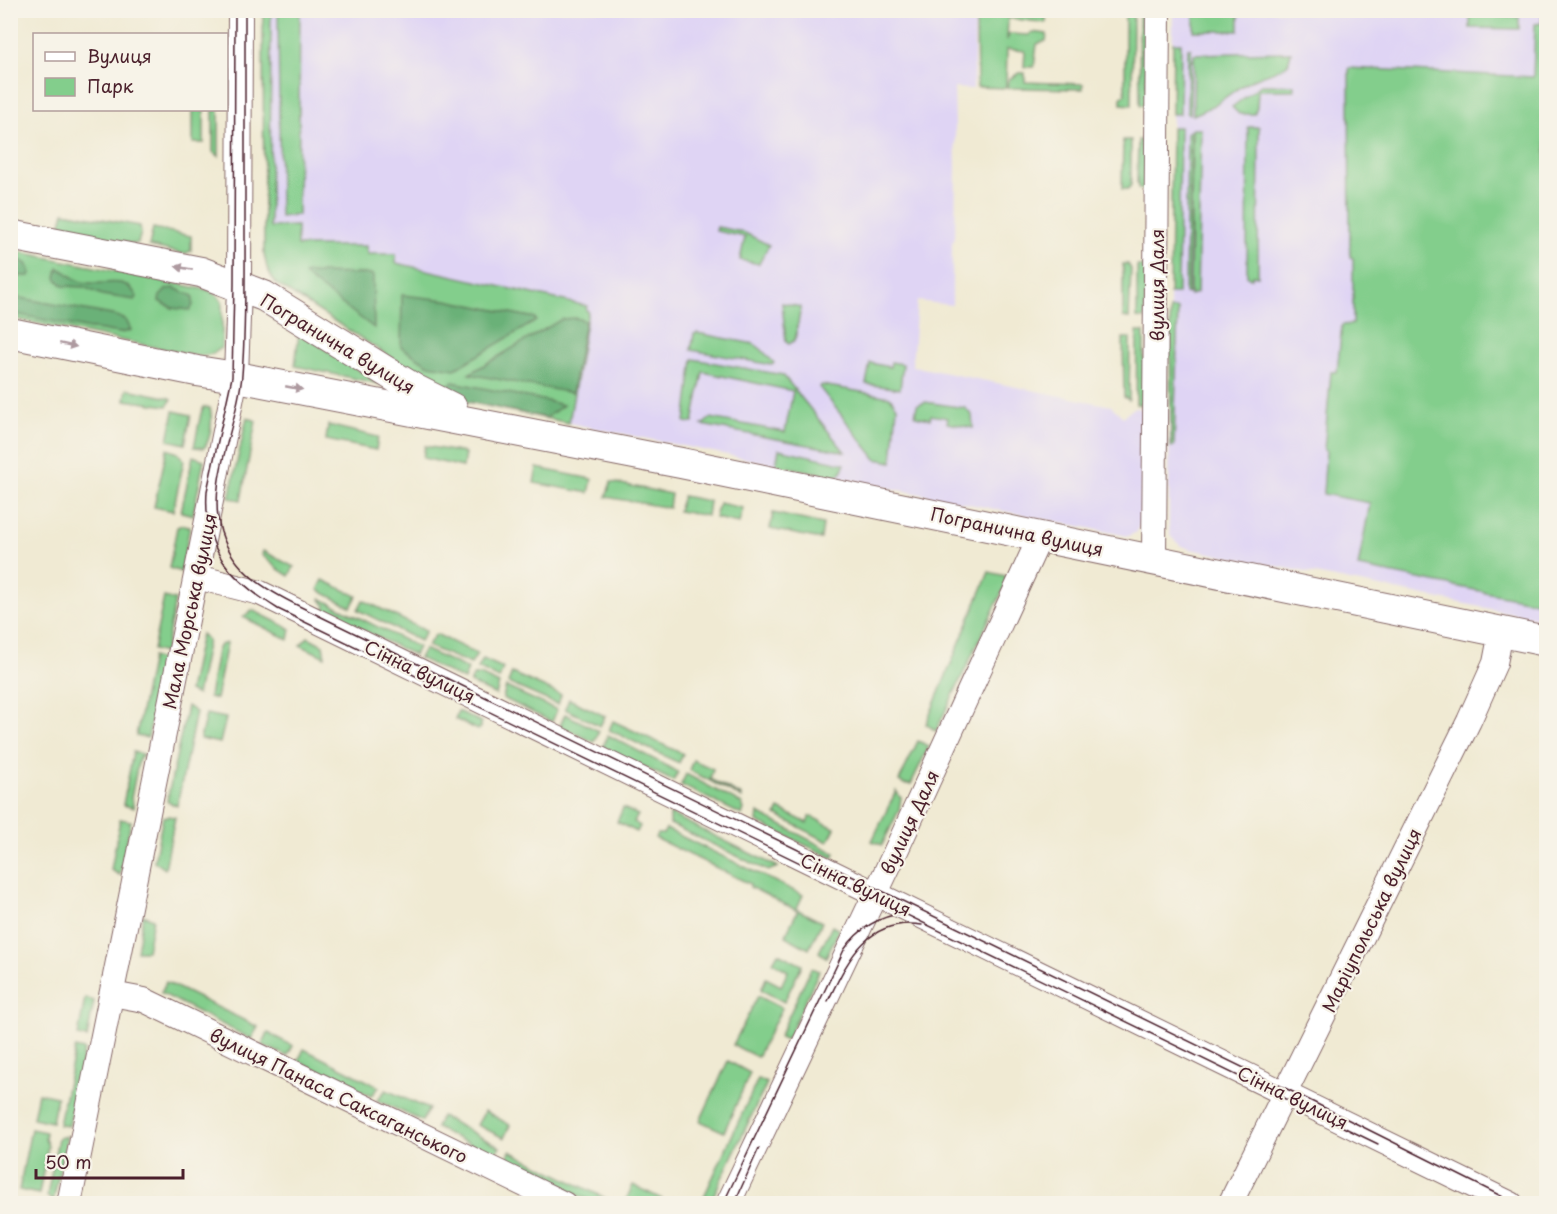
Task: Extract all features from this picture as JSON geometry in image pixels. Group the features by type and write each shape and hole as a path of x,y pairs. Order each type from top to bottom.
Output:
{"main road":[{"name":"Погранична вулиця","path":"10,235 201,272 264,296 416,390 486,424"},
{"name":"Погранична вулиця","path":"10,333 197,371 486,424 1546,641"}],"street":[{"name":"Мала Морська вулиця","path":"69,1203 236,377 239,287 240,10"},
{"name":"вулиця Даля","path":"1154,560 1158,10"},
{"name":"вулиця Даля","path":"728,1203 875,894 1040,537"},
{"name":"Сінна вулиця","path":"197,577 260,593 1511,1203"},
{"name":"Маріупольська вулиця","path":"1230,1203 1472,714 1495,663 1501,632"},
{"name":"вулиця Панаса Саксаганського","path":"112,994 144,1000 564,1203"}],"shaded area":[{"path":"263,11 1003,11 1002,15 975,15 973,89 954,88 956,167 952,305 917,301 912,366 1111,406 1123,417 1134,408 1144,409 1140,522 1137,532 1128,536 569,423 588,311 513,290 396,263 366,254 366,246 297,246 263,227"},
{"path":"1173,11 1546,11 1546,620 1190,549 1180,545 1171,537 1169,528"}],"green space":[{"path":"263,11 271,11 270,227 297,226 297,246 366,246 367,254 396,254 396,263 587,306 569,423 464,401 440,389 275,283 267,268 264,254"},
{"path":"278,11 300,11 298,215 280,217"},
{"path":"1004,11 1046,11 1046,23 1008,18 1007,40 1009,34 1029,35 1032,32 1047,34 1046,41 1037,44 1034,67 1024,67 1025,51 1007,49 1006,88 977,87 976,16 1003,16"},
{"path":"1125,11 1133,11 1132,105 1121,104 1121,98 1125,94"},
{"path":"1139,11 1147,11 1146,105 1140,105"},
{"path":"1194,11 1239,11 1239,31 1194,31"},
{"path":"1542,11 1546,11 1546,604 1358,567 1370,503 1323,494 1326,451 1324,450 1331,372 1337,372 1342,325 1353,324 1353,258 1350,257 1349,68 1533,77 1535,24 1542,23"},
{"path":"1470,15 1519,17 1519,29 1470,28"},
{"path":"1173,43 1181,43 1180,114 1172,114"},
{"path":"1188,48 1191,49 1190,114 1187,113"},
{"path":"1291,52 1288,64 1284,67 1246,83 1210,107 1193,115 1194,54"},
{"path":"1019,73 1025,73 1025,82 1083,84 1083,89 1007,88 1009,79"},
{"path":"1261,85 1294,85 1294,90 1258,90 1257,107 1254,114 1239,114 1232,107"},
{"path":"193,111 204,111 204,143 193,143"},
{"path":"213,111 219,111 219,156 213,152"},
{"path":"1172,127 1180,127 1178,294 1170,294"},
{"path":"1248,127 1259,127 1258,276 1252,275 1252,278 1247,277"},
{"path":"1192,129 1201,129 1197,293 1190,295"},
{"path":"1191,130 1188,294 1185,293 1187,133"},
{"path":"1123,140 1131,140 1131,185 1128,189 1122,189"},
{"path":"1138,140 1146,141 1146,189 1139,189 1137,183"},
{"path":"64,212 140,226 141,233 138,243 65,230 60,227"},
{"path":"717,227 743,232 769,245 759,264 740,260 745,237 716,231"},
{"path":"153,228 191,236 191,251 184,254 149,246"},
{"path":"10,250 208,290 218,296 222,302 222,347 213,354 199,356 11,318"},
{"path":"11,257 24,262 31,274 11,276"},
{"path":"1123,264 1128,264 1131,269 1129,318 1123,317"},
{"path":"1137,266 1145,266 1145,319 1137,318"},
{"path":"58,268 82,282 112,282 126,285 137,297 135,300 102,295 84,287 63,286 56,278"},
{"path":"307,273 371,274 373,276 374,328 304,275"},
{"path":"174,288 193,296 193,305 190,310 172,308 159,301 160,296 167,289"},
{"path":"402,295 446,300 535,318 536,321 455,369 429,365 401,347"},
{"path":"10,296 117,316 126,320 131,330 121,333 90,329 11,313"},
{"path":"782,303 801,307 795,340 789,344 786,342"},
{"path":"1170,309 1178,309 1174,447 1171,447"},
{"path":"576,318 585,321 572,393 469,374 562,319"},
{"path":"299,332 380,384 295,366"},
{"path":"1137,332 1144,332 1144,405 1136,404"},
{"path":"694,334 754,344 774,363 772,365 691,350"},
{"path":"1123,338 1130,338 1129,400 1124,397"},
{"path":"693,359 783,375 845,452 702,425 711,418 785,432 793,391 703,372 693,423 685,422"},
{"path":"891,362 903,364 900,389 866,384 870,363 890,367"},
{"path":"453,382 563,405 546,418 464,401 446,392 446,386"},
{"path":"822,385 890,397 897,407 892,462 876,459 819,387"},
{"path":"127,389 172,399 167,406 125,400"},
{"path":"925,402 965,408 972,415 973,428 947,423 948,418 931,415 930,419 915,416 917,405"},
{"path":"204,407 210,408 210,435 204,448 194,447 201,413"},
{"path":"174,411 191,415 185,444 168,440"},
{"path":"247,417 256,421 241,500 229,498"},
{"path":"328,425 378,437 376,450 326,440"},
{"path":"425,446 465,453 463,467 423,458"},
{"path":"167,449 178,453 184,460 173,511 154,507"},
{"path":"779,449 845,464 840,474 836,476 776,465"},
{"path":"193,456 204,460 193,515 181,512"},
{"path":"537,468 592,479 589,493 534,483"},
{"path":"611,482 671,494 669,508 606,497"},
{"path":"683,496 709,501 707,516 678,511"},
{"path":"719,503 743,508 739,523 715,518"},
{"path":"773,513 823,524 821,539 770,529"},
{"path":"190,526 181,572 169,568 177,527"},
{"path":"263,551 294,567 289,576 262,555"},
{"path":"989,572 1006,576 1004,588 936,731 926,724"},
{"path":"323,580 357,596 351,607 318,590"},
{"path":"164,597 175,600 165,653 153,650"},
{"path":"320,598 418,647 414,655 324,611 326,606"},
{"path":"363,600 426,631 420,641 358,610"},
{"path":"252,610 291,629 289,640 243,617"},
{"path":"201,634 208,640 197,695 189,691"},
{"path":"436,634 477,654 471,664 427,646"},
{"path":"308,637 323,645 325,657 300,645"},
{"path":"227,643 216,699 209,697 217,650 220,645"},
{"path":"424,649 468,669 464,680 419,658"},
{"path":"152,657 163,661 148,738 136,736"},
{"path":"483,659 503,668 499,679 478,668"},
{"path":"512,673 561,695 558,705 508,683"},
{"path":"474,675 480,675 499,684 496,695 470,683"},
{"path":"506,687 557,710 552,722 503,698"},
{"path":"569,699 605,716 600,726 565,709"},
{"path":"187,706 196,712 177,806 167,801"},
{"path":"458,711 481,722 478,730 455,719"},
{"path":"206,714 226,718 220,743 200,739"},
{"path":"565,714 599,731 594,742 560,726"},
{"path":"613,721 683,754 679,763 609,730"},
{"path":"608,735 678,772 673,781 603,747"},
{"path":"918,741 929,746 911,784 904,784 899,781"},
{"path":"133,752 144,755 139,758 131,798 134,808 123,805"},
{"path":"693,760 713,769 710,779 742,798 689,770"},
{"path":"686,774 742,804 744,809 742,815 681,785"},
{"path":"896,791 901,798 899,810 882,845 872,841"},
{"path":"623,808 638,815 634,822 640,826 637,832 617,822"},
{"path":"779,809 807,823 810,816 835,828 828,842 776,815"},
{"path":"758,813 835,853 833,858 757,822"},
{"path":"670,814 778,867 768,871 670,824"},
{"path":"163,817 175,817 165,869 154,861"},
{"path":"120,819 131,821 120,875 111,870"},
{"path":"666,829 803,895 796,910 750,887 750,884 655,838 657,834 663,834"},
{"path":"798,910 822,922 809,949 785,936"},
{"path":"143,915 153,919 147,951 137,951"},
{"path":"832,926 839,930 826,957 819,952"},
{"path":"778,953 802,965 784,1002 761,990 766,978 781,986 788,971 773,962"},
{"path":"811,968 819,971 787,1040 779,1037"},
{"path":"166,982 258,1027 251,1039 161,993"},
{"path":"758,996 782,1008 757,1057 733,1045"},
{"path":"85,998 94,1001 87,1038 78,1036"},
{"path":"268,1033 293,1046 287,1056 262,1045"},
{"path":"75,1048 84,1050 69,1126 59,1125"},
{"path":"304,1049 379,1087 371,1096 298,1061"},
{"path":"728,1061 750,1073 724,1132 700,1121"},
{"path":"758,1079 767,1083 710,1203 701,1203"},
{"path":"386,1090 429,1109 422,1121 377,1100"},
{"path":"38,1093 57,1097 52,1122 33,1118"},
{"path":"485,1111 510,1125 504,1138 477,1125"},
{"path":"441,1116 500,1147 494,1156 436,1128"},
{"path":"31,1129 46,1132 45,1139 48,1146 39,1194 19,1190"},
{"path":"67,1136 53,1202 47,1196 58,1138"},
{"path":"510,1151 609,1200 607,1203 594,1203 506,1161"},
{"path":"633,1185 662,1199 660,1203 634,1203 626,1200"}],"tram line":[{"path":"235,10 232,377 207,491 207,512 215,547 233,574 278,609 1378,1144"},
{"path":"245,10 245,319 242,375 217,493 217,513 221,532 234,558 243,569 276,594 301,607 1287,1089 1517,1204"},
{"path":"723,1204 844,950 856,935 870,924 905,913"},
{"path":"828,1001 852,957 873,935 903,924 922,925"},
{"path":"734,1204 759,1148"}]}
